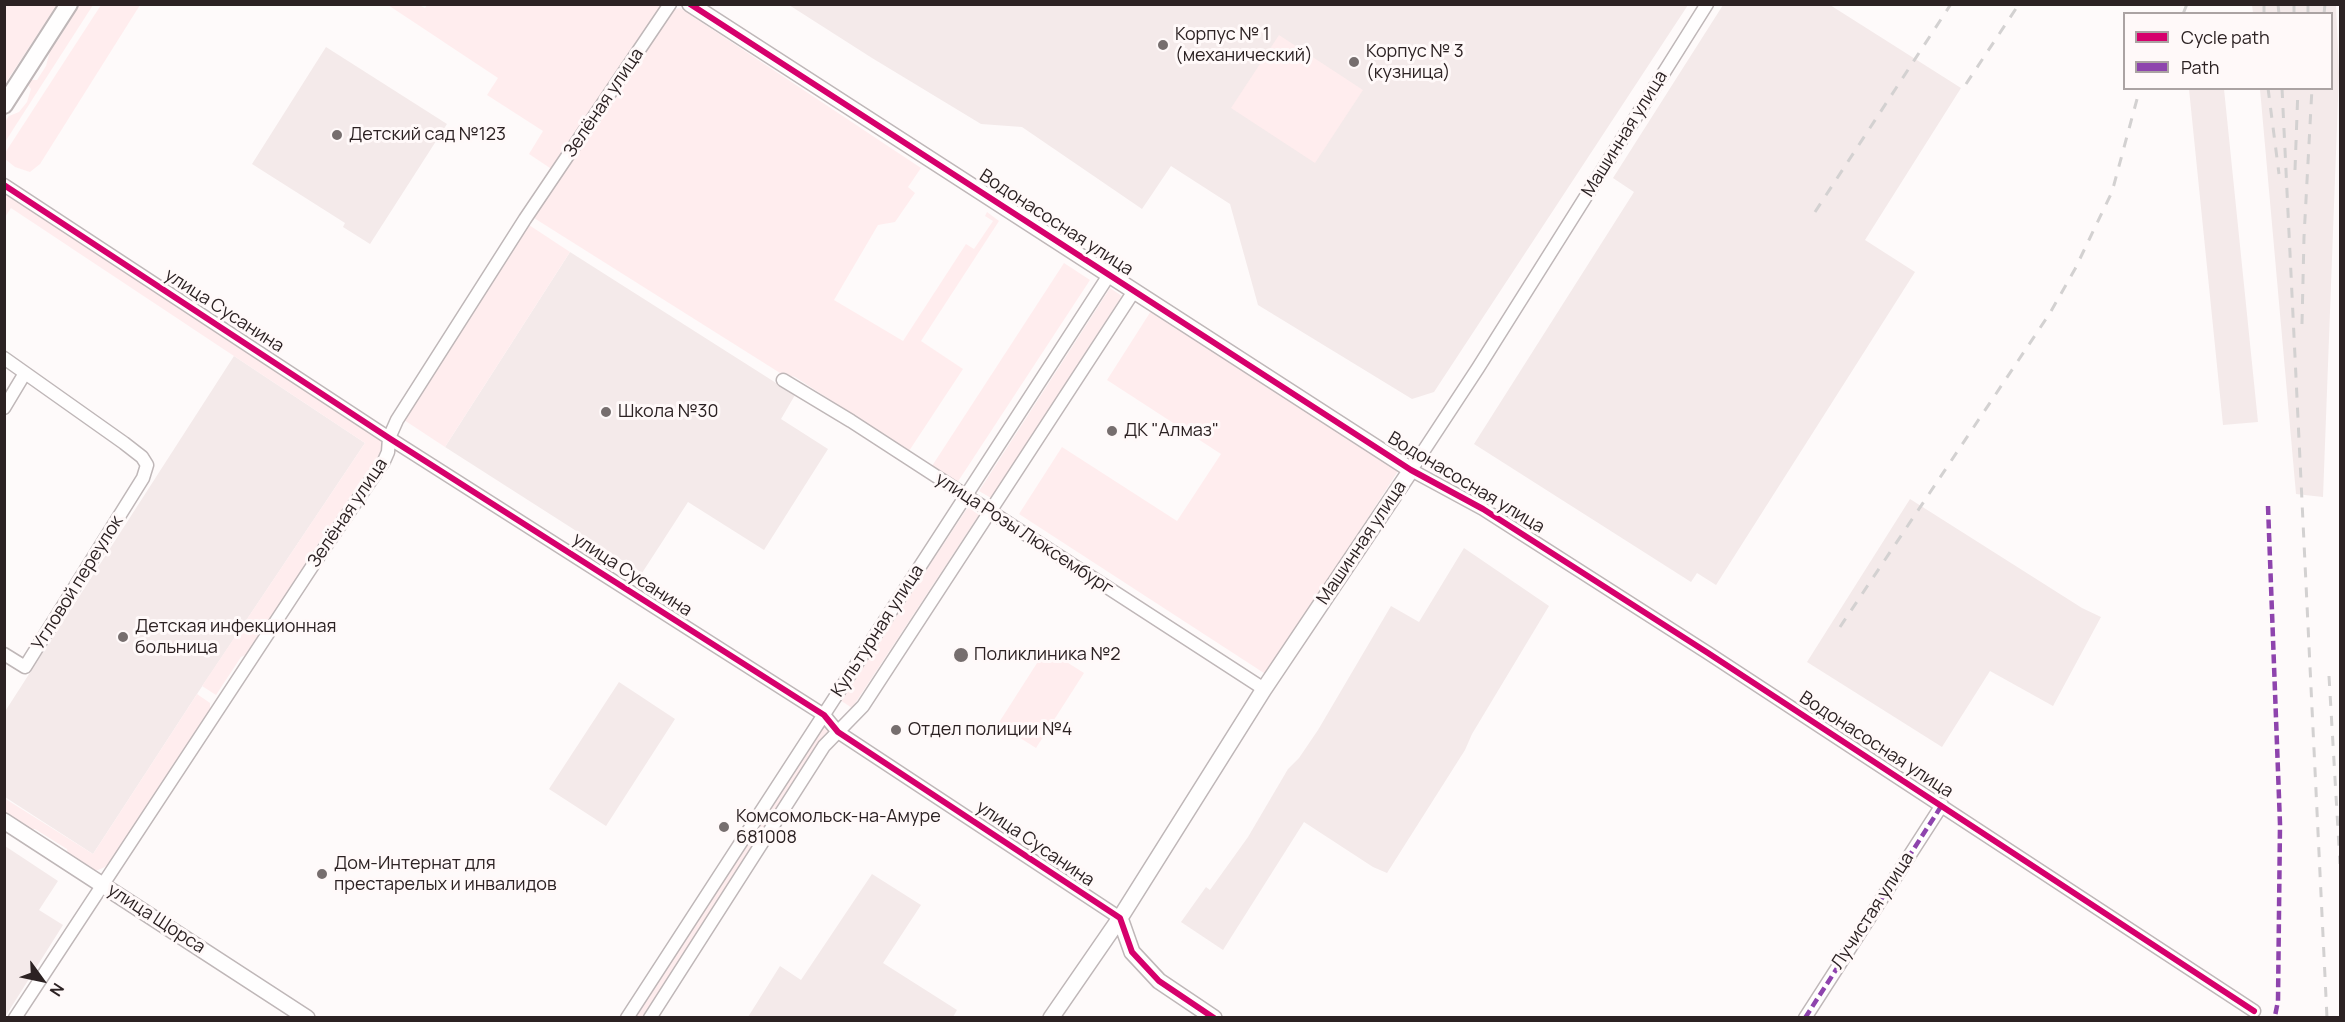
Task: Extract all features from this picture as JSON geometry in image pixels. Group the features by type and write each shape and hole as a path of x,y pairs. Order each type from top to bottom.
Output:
{"main road":[{"path":"4,105 69,4"}],"street":[{"name":"Зелёная улица","path":"15,1017 316,559 384,461 397,420 525,219 670,4"},
{"name":"Водонасосная улица","path":"690,4 1411,470 1483,509 1942,805 2254,1011"},
{"name":"Машинная улица","path":"1052,1017 1120,918 1264,689 1478,368 1707,4"},
{"name":"улица Сусанина","path":"4,185 390,438 824,715 838,732 1120,918"},
{"name":"Культурная улица","path":"627,1017 1109,275"},
{"name":"Культурная улица","path":"650,1017 824,746 863,706 1134,291"},
{"path":"4,358 26,373 4,408"},
{"name":"Угловой переулок","path":"4,654 25,667 143,478 147,465 142,457 26,373"},
{"name":"улица Розы Люксембург","path":"783,380 851,421 1264,689"},
{"name":"Лучистая улица","path":"1805,1017 1942,805"},
{"name":"улица Щорса","path":"4,820 307,1017"},
{"path":"1120,918 1132,952 1159,981 1214,1017"}],"shaded area":[{"path":"428,4 665,5 553,170 529,154 543,131 487,95 498,78 388,5 419,5 425,8"},
{"path":"4,5 57,5 5,84"},
{"path":"79,5 93,5 5,142 5,122 9,116 19,112 27,102 31,89 28,85 31,80 37,80 46,66 51,47 58,40"},
{"path":"101,5 140,5 40,164 30,172 15,167 5,159 5,153"},
{"path":"789,5 1688,5 1434,392 1412,399 1258,305 1230,204 1171,166 1142,209 1022,127 981,124"},
{"path":"1723,5 1830,5 1961,88 1865,240 1915,272 1716,585 1697,573 1691,582 1474,444 1634,192 1613,178"},
{"path":"2252,5 2336,5 2339,73 2323,497 2296,494 2260,90 2333,90 2333,12 2253,12"},
{"path":"680,8 921,168 908,187 915,193 895,222 878,225 834,300 903,341 966,244 974,249 993,221 985,216 987,212 999,221 921,341 963,369 909,451 795,377 788,378 534,218 671,10"},
{"path":"1279,35 1363,90 1315,163 1231,108"},
{"path":"326,47 447,124 370,244 343,227 345,223 252,164"},
{"path":"2189,90 2224,90 2258,422 2223,425"},
{"path":"5,192 380,439 383,451 380,458 250,653 241,657 216,695 202,686 365,443 11,208 5,217"},
{"path":"529,225 570,252 445,447 404,420"},
{"name":"Школа №30","path":"570,252 795,395 781,419 828,449 764,550 688,502 642,573 445,447"},
{"path":"1064,263 1090,280 957,483 932,466"},
{"path":"1110,288 1122,296 991,498 979,491"},
{"path":"1151,311 1398,471 1267,675 1019,514 1062,447 1177,521 1221,454 1107,380"},
{"path":"234,356 365,443 93,854 5,797 4,713"},
{"path":"1910,499 2082,608 2101,617 2053,706 1990,671 1942,747 1807,662"},
{"path":"968,507 979,515 852,708 840,700"},
{"path":"1464,548 1549,606 1472,734 1465,750 1387,873 1373,867 1304,822 1223,950 1181,922 1206,887 1210,890 1248,837 1288,769 1299,758 1318,730 1391,606 1419,622"},
{"path":"1046,649 1084,673 1036,748 998,724"},
{"path":"619,682 675,719 606,826 549,789"},
{"path":"197,694 210,703 210,711 105,867 89,870 68,857 67,849 35,829 25,829 5,816 4,798 93,854"},
{"path":"825,725 830,729 829,732 643,1017 632,1018 821,727"},
{"path":"5,846 58,881 39,910 63,925 5,1017"},
{"path":"872,874 921,905 883,963 957,1010 953,1017 748,1017 780,966 801,980"}],"railway":[{"path":"1815,212 1951,4"},
{"path":"1966,84 2019,4"},
{"path":"2184,12 2187,4"},
{"path":"2264,4 2264,12"},
{"path":"2278,4 2279,12"},
{"path":"2294,4 2294,12"},
{"path":"2308,4 2308,12"},
{"path":"2324,12 2325,4"},
{"path":"1840,627 2050,313 2075,269 2112,192 2139,90"},
{"path":"2268,90 2279,174"},
{"path":"2282,90 2327,1018"},
{"path":"2295,170 2298,90"},
{"path":"2302,324 2312,90"},
{"path":"2329,676 2340,864"}],"marked path":[{"path":"2268,506 2280,824 2278,1001 2275,1016"},
{"path":"1805,1018 1942,805"}],"cycle path":[{"path":"690,4 1411,470 1483,509 1708,653 2254,1011"},
{"path":"4,185 389,438 824,715 838,732 1120,918 1132,952 1159,981 1214,1018"}],"place":[{"name":"Корпус № 1 (механический)","path":"1163,45"},
{"name":"Корпус № 3 (кузница)","path":"1354,62"},
{"name":"Детский сад №123","path":"337,135"},
{"name":"Школа №30","path":"606,412"},
{"name":"ДК \"Алмаз\"","path":"1112,431"},
{"name":"Детская инфекционная больница","path":"123,637"},
{"name":"Поликлиника №2","path":"961,655"},
{"name":"Отдел полиции №4","path":"896,730"},
{"name":"Комсомольск-на-Амуре 681008","path":"724,827"},
{"name":"Дом-Интернат для престарелых и инвалидов","path":"322,874"}]}
